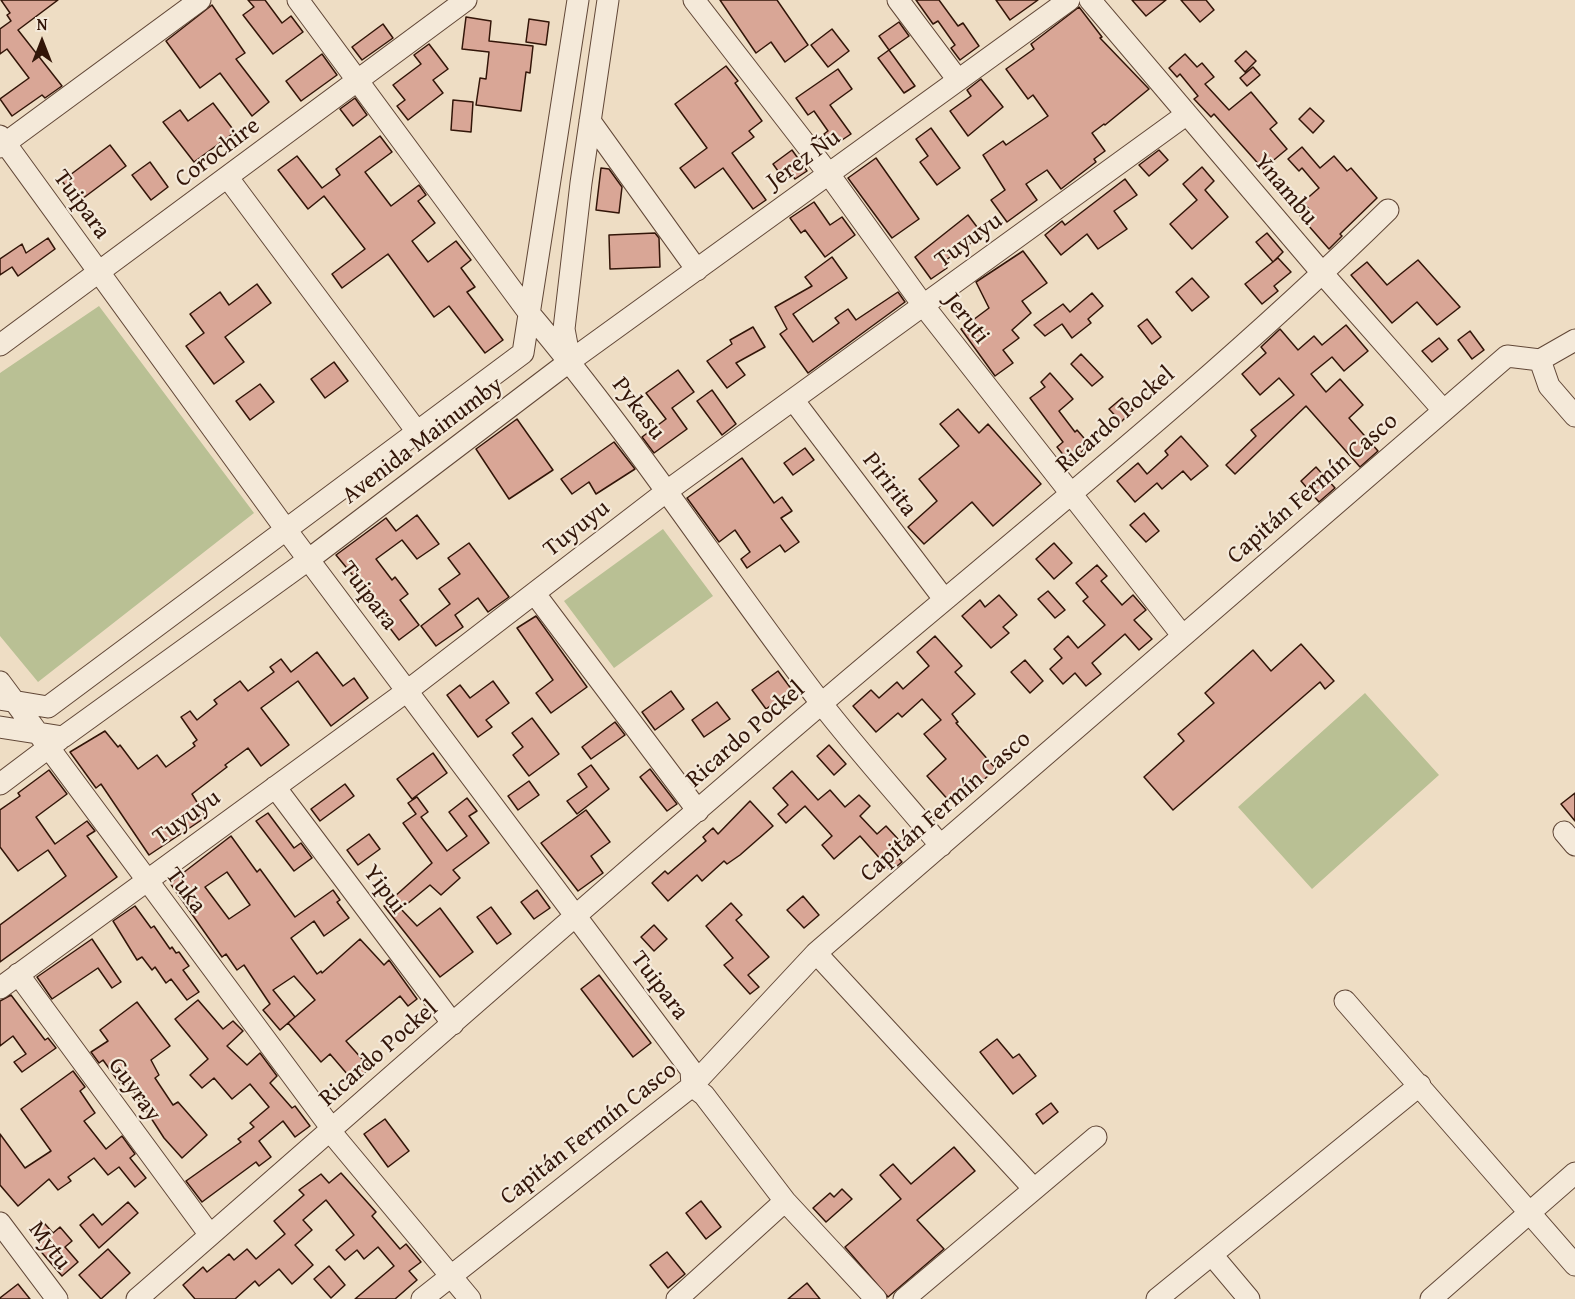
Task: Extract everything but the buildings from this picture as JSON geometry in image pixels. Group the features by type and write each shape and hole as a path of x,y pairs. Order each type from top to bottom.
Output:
{"street":[{"path":"2,142 200,0"},
{"name":"Pykasu","path":"298,0 529,313 570,361 668,491 822,703 941,846"},
{"name":"Corochire","path":"0,345 466,0"},
{"name":"Avenida Mainumby","path":"7,701 48,707 523,353 578,0"},
{"path":"570,361 564,328 608,0"},
{"name":"Jeruti","path":"694,0 828,173 923,305 1182,635"},
{"path":"898,0 958,80"},
{"name":"Jerez Ñu","path":"570,361 1069,0"},
{"name":"Ynambu","path":"1090,0 1323,274 1443,410"},
{"name":"Tuyuyu","path":"0,987 407,691 668,491 1187,114"},
{"path":"590,121 697,270"},
{"name":"Tuipara","path":"2,142 308,560 691,1070 692,1086"},
{"path":"228,178 418,433"},
{"name":"Ricardo Pockel","path":"137,1299 822,703 1070,494 1323,274 1388,210"},
{"path":"1575,340 1540,360 1549,387 1575,416"},
{"name":"Capitán Fermín Casco","path":"422,1299 692,1086 816,953 1507,356 1540,360"},
{"name":"Avenida Mainumby","path":"50,739 308,560 570,361"},
{"name":"Piririta","path":"794,401 944,599"},
{"path":"535,594 698,811"},
{"name":"Tuka","path":"0,682 7,701 50,739 145,880 331,1130 470,1299"},
{"path":"0,728 50,739"},
{"path":"0,784 50,739"},
{"name":"Yipui","path":"275,786 453,1024"},
{"path":"816,953 1034,1189"},
{"name":"Guyray","path":"18,975 210,1235"},
{"path":"1345,1001 1575,1265"},
{"path":"1157,1299 1420,1085"},
{"path":"692,1086 704,1095 785,1201 876,1299"},
{"path":"904,1299 1096,1137"},
{"path":"1431,1299 1575,1173"},
{"path":"677,1299 785,1201"},
{"name":"Mytu","path":"0,1223 57,1299"},
{"path":"1212,1255 1249,1299"}],"green space":[{"path":"99,306 254,513 38,682 0,636 0,373"},
{"path":"663,529 713,596 614,668 564,601"},
{"path":"1365,693 1439,775 1312,889 1238,807"}]}
